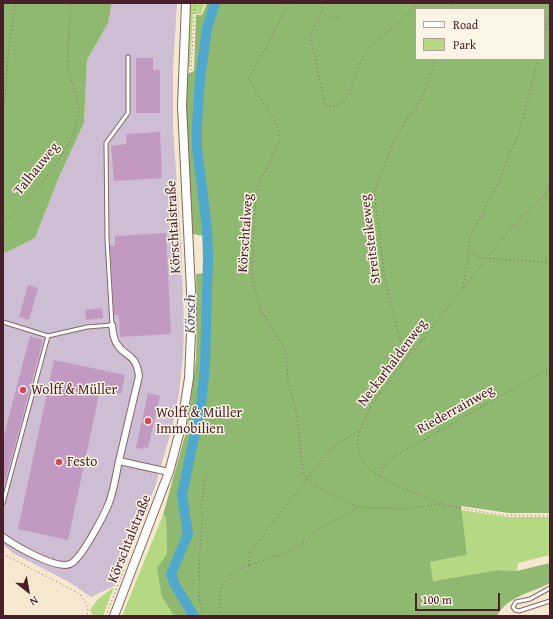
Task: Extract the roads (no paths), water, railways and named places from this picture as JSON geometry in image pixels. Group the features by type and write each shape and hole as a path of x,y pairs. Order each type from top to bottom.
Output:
{"main road":[{"name":"Körschtalstraße","path":"114,616 169,472 186,400 192,332 192,298 183,142 182,71 186,3"}],"street":[{"path":"3,537 34,556 60,564 70,564 78,557 95,531 109,502 139,376 137,364 130,354 116,344 112,325"},
{"path":"119,461 169,472"}],"lane":[{"path":"3,322 48,336 87,327 112,325 107,238 106,143 128,113 128,57"},
{"path":"3,503 48,336"},
{"path":"550,588 530,599 515,602 513,607 515,610 519,611 550,601"}],"waterway":[{"name":"Körsch","path":"194,616 175,585 171,574 188,534 182,495 201,405 205,366 208,258 207,228 197,148 197,125 200,79 207,28 215,3"}],"place":[{"name":"Wolff & Müller","path":"23,390"},
{"name":"Wolff & Müller Immobilien","path":"148,421"},
{"name":"Festo","path":"59,462"}]}
